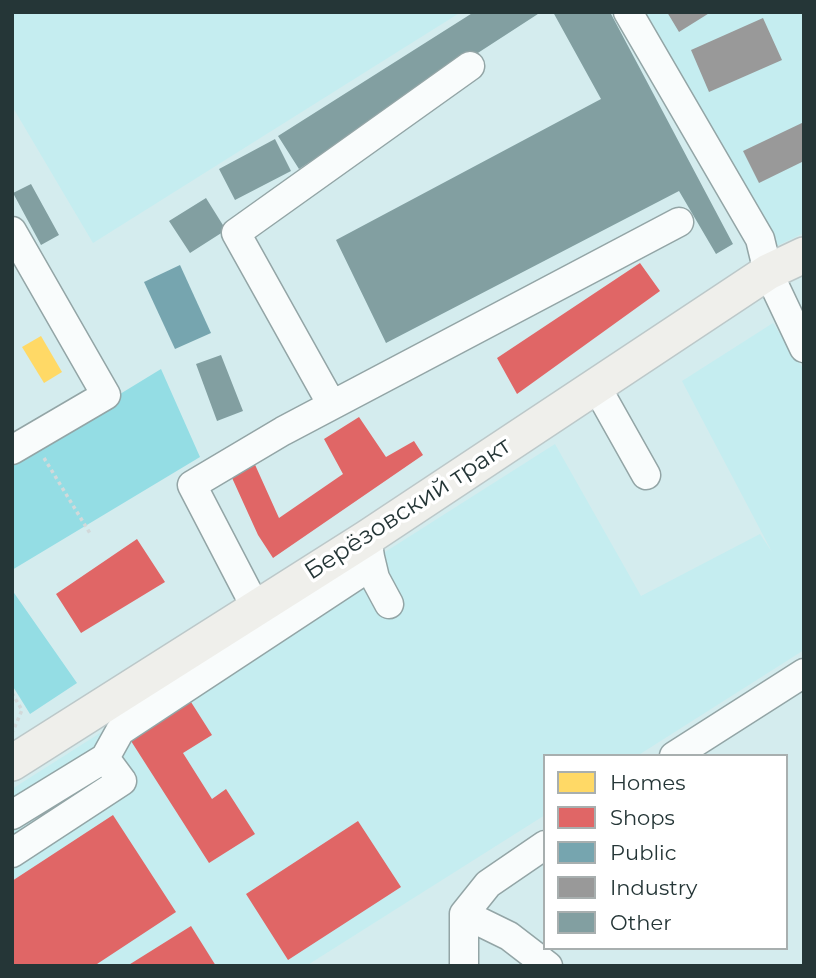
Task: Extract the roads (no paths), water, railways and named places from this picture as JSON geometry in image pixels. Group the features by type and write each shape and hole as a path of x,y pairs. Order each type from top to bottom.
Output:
{"main road":[{"name":"Берёзовский тракт","path":"12,763 256,608 368,547 596,386 768,272 804,255"}],"street":[{"path":"628,12 761,239 768,272 804,348"},
{"path":"332,405 236,233 470,66"},
{"path":"256,608 192,485 332,405 680,222"},
{"path":"12,231 106,395 22,444"},
{"path":"596,386 646,475"},
{"path":"368,547 375,578 389,604"},
{"path":"12,815 105,758 120,731 359,573 368,547"},
{"path":"677,754 804,673"},
{"path":"12,853 122,782 105,758"},
{"path":"464,966 464,914 488,884 543,846"},
{"path":"464,914 509,936 548,966"}]}
